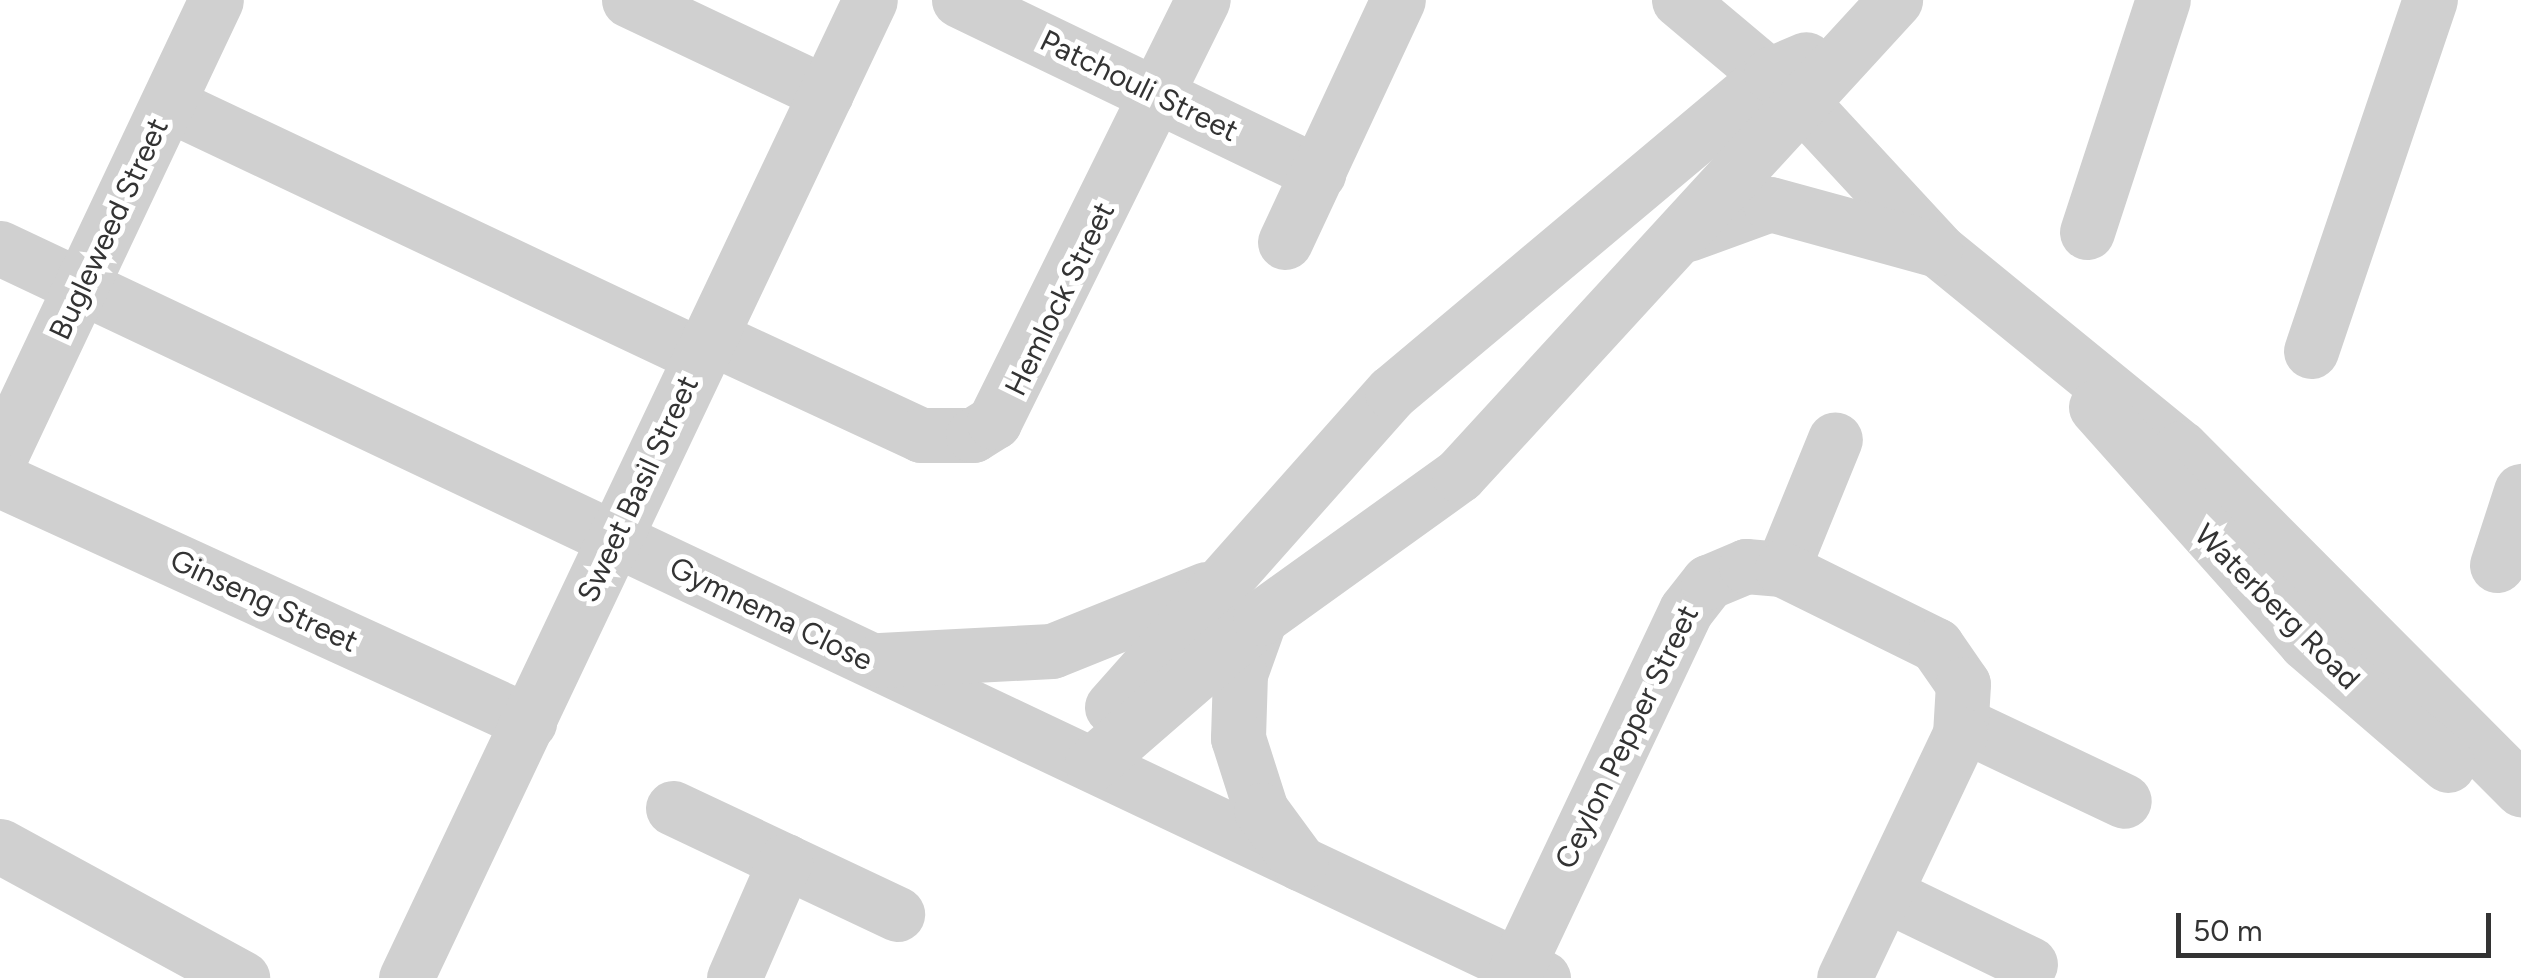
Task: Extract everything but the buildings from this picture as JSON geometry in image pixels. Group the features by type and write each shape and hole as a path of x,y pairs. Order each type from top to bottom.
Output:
{"street":[{"name":"Bugleweed Street","path":"0,457 216,0"},
{"path":"629,0 826,93"},
{"name":"Sweet Basil Street","path":"406,978 870,0"},
{"name":"Patchouli Street","path":"959,0 1159,93 1318,173"},
{"name":"Hemlock Street","path":"168,104 705,347 907,431 973,435 1012,400 1203,0"},
{"path":"1285,242 1398,0"},
{"name":"Waterberg Road","path":"1679,0 1787,89 1938,250 2062,360 2181,448 2521,789"},
{"path":"2086,232 2163,0"},
{"path":"2310,351 2430,0"},
{"path":"1081,759 1246,596 1392,392 1877,18"},
{"path":"867,660 1052,651 1246,596 1459,476 1676,239 1787,89"},
{"path":"1676,239 1770,204 1938,250"},
{"name":"Gymnema Close","path":"0,248 1081,759 1525,974"},
{"path":"1478,323 1543,383"},
{"name":"Waterberg Road","path":"2062,360 2133,456 2306,643 2521,825"},
{"path":"1782,569 1836,439"},
{"name":"Ginseng Street","path":"0,480 529,722"},
{"path":"2497,565 2521,491"},
{"name":"Ceylon Pepper Street","path":"1525,974 1686,610 1720,573 1782,569 1936,645 1963,684 1962,724 1844,978"},
{"path":"1246,596 1238,738 1260,810 1300,864"},
{"path":"1962,724 2124,801"},
{"path":"673,808 896,914"},
{"path":"0,846 242,978"},
{"path":"734,978 786,860"},
{"path":"1885,894 2030,964"}]}
